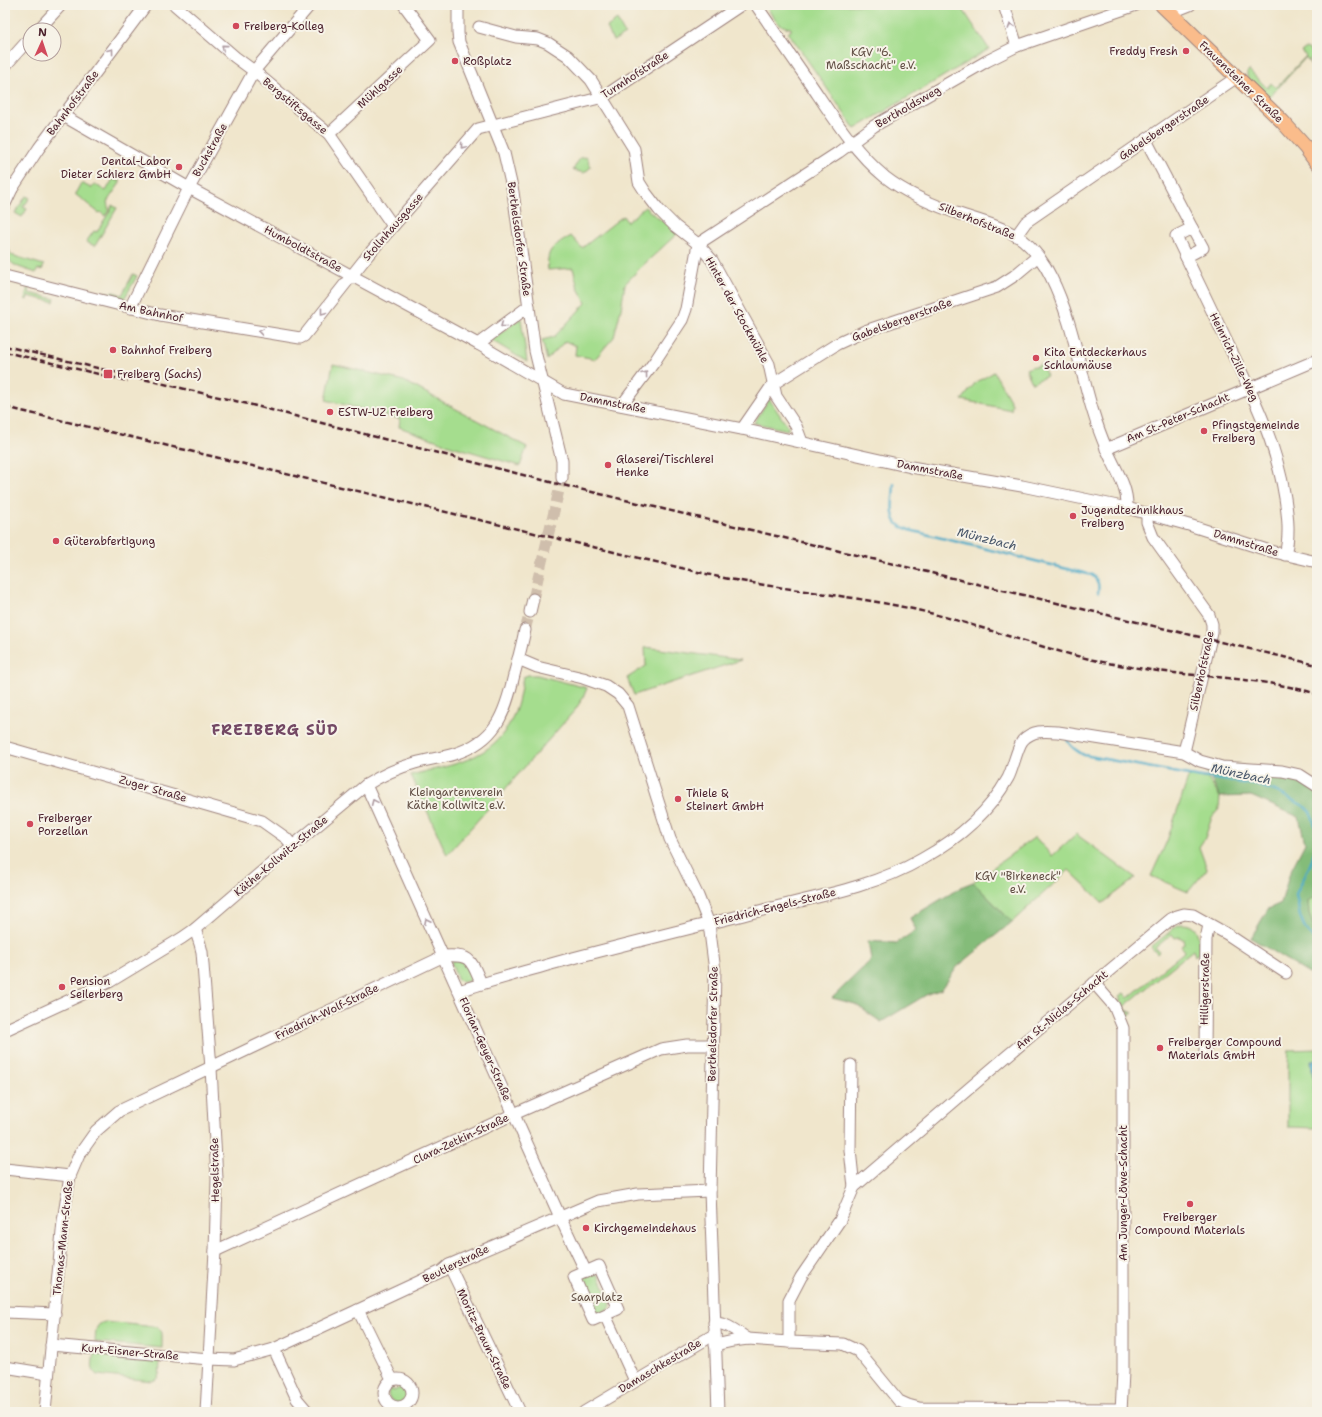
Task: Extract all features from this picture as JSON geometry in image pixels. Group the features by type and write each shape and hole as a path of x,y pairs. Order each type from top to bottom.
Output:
{"main road":[{"name":"Frauensteiner Straße","path":"1166,9 1282,121 1317,163"}],"street":[{"path":"45,22 61,5"},
{"name":"Bahnhofstraße","path":"5,204 9,185 39,148 62,115 146,5"},
{"name":"Bergstiftsgasse","path":"175,5 235,57 330,134 394,226"},
{"name":"Buchstraße","path":"130,308 189,188 254,72 310,5"},
{"name":"Mühlgasse","path":"330,134 430,40 404,5"},
{"name":"Berthelsdorfer Straße","path":"458,5 459,42 494,124 509,173 536,355 562,461 562,478"},
{"name":"Turmhofstraße","path":"494,124 603,97 741,5"},
{"name":"Silberhofstraße","path":"756,5 845,134 884,176 908,191 950,211 994,226 1016,236 1038,256 1051,276 1062,304 1093,414 1106,449 1124,484 1127,497 1127,508"},
{"path":"1004,5 1017,46"},
{"name":"Bertholdsweg","path":"698,244 853,143 874,126 987,61 1017,46 1136,5"},
{"path":"1166,9 1190,5"},
{"name":"Hinter der Stockmühle","path":"480,27 516,37 538,39 556,46 587,74 603,97 634,149 639,182 646,193 675,226 698,244 712,260 769,364 776,396 796,426 802,442"},
{"path":"5,66 22,47"},
{"name":"Gabelsbergerstraße","path":"1016,236 1026,222 1237,77"},
{"name":"Humboldtstraße","path":"62,115 189,188 478,344 543,382"},
{"name":"Stollnhausgasse","path":"300,338 304,336 351,276 478,129 494,124"},
{"path":"1146,140 1203,248 1186,256"},
{"name":"Heinrich-Zille-Weg","path":"1192,228 1176,236 1262,415 1281,473 1288,514 1289,541 1285,555"},
{"name":"Hinter der Stockmühle","path":"622,405 655,362 682,320 686,308 698,244"},
{"name":"Gabelsbergerstraße","path":"742,429 773,384 837,344 865,331 997,286 1014,276 1038,256"},
{"name":"Am Bahnhof","path":"5,276 160,316 300,338"},
{"path":"478,344 528,306"},
{"name":"Am St.-Peter-Schacht","path":"1106,449 1317,360"},
{"name":"Dammstraße","path":"543,382 564,394 742,429 911,467 1022,486 1127,508 1285,555 1317,562"},
{"name":"Silberhofstraße","path":"1147,513 1147,522 1153,537 1200,601 1209,615 1212,624 1212,633 1184,752"},
{"path":"530,612 533,599"},
{"path":"518,659 525,630"},
{"name":"Berthelsdorfer Straße","path":"518,659 537,667 583,678 606,686 618,694 628,706 672,844 698,896 709,924 715,971 710,1191 718,1412"},
{"name":"Käthe-Kollwitz-Straße","path":"5,1030 111,981 195,929 366,785 386,773 416,762 454,754 469,748 488,735 496,726 503,713 518,659"},
{"name":"Friedrich-Engels-Straße","path":"459,991 481,983 577,957 843,890 890,875 921,860 953,840 984,811 1000,791 1010,774 1022,742 1032,733 1045,731 1058,732 1184,752"},
{"name":"Zuger Straße","path":"5,747 262,821 286,838 293,846"},
{"path":"1184,752 1200,761 1222,767 1282,771 1300,775 1317,786"},
{"name":"Florian-Geyer-Straße","path":"366,785 586,1272"},
{"name":"Am St.-Niclas-Schacht","path":"789,1342 789,1300 801,1277 840,1220 854,1188 1094,983 1177,916 1184,914 1193,915 1227,934 1286,972"},
{"name":"Hilligerstraße","path":"1204,1053 1206,939 1209,924"},
{"name":"Hegelstraße","path":"195,929 202,952 211,1068 217,1179 215,1251 206,1412"},
{"path":"444,956 463,957 469,960 473,964 481,983"},
{"name":"Friedrich-Wolf-Straße","path":"211,1068 444,956"},
{"name":"Am Junger-Löwe-Schacht","path":"1094,983 1114,1006 1123,1028 1123,1372 1121,1411"},
{"name":"Clara-Zetkin-Straße","path":"215,1251 514,1114 661,1050 687,1045 713,1045"},
{"name":"Am St.-Niclas-Schacht","path":"851,1065 850,1150 854,1188"},
{"name":"Thomas-Mann-Straße","path":"45,1412 63,1221 70,1176 79,1155 96,1130 119,1111 211,1068"},
{"path":"5,1170 70,1176"},
{"name":"Beutlerstraße","path":"209,1359 234,1360 274,1349 442,1271 449,1265 598,1201 638,1194 710,1191"},
{"name":"Moritz-Braun-Straße","path":"449,1265 520,1412"},
{"path":"599,1266 618,1309 605,1315 593,1320 574,1277 599,1266"},
{"path":"358,1310 392,1379"},
{"path":"5,1312 55,1314"},
{"path":"605,1315 635,1381"},
{"path":"715,1334 722,1323 748,1339"},
{"name":"Damaschkestraße","path":"584,1412 715,1334 733,1341 748,1339 843,1344 858,1351 894,1395 900,1401 908,1405 934,1409 1121,1411"},
{"name":"Kurt-Eisner-Straße","path":"52,1345 209,1359"},
{"path":"274,1349 297,1398 308,1412"},
{"path":"5,1367 48,1374"}],"green space":[{"name":"KGV \"6. Maßschacht\" e.V.","path":"766,5 960,5 989,49 855,129 788,32 791,31 791,28 782,26 773,17"},
{"path":"617,20 625,34 613,41 607,27"},
{"path":"1306,48 1310,50 1314,57 1309,60 1317,75 1306,57 1268,99 1247,78 1247,72 1249,70 1267,88 1271,83 1276,88 1306,56 1301,52"},
{"path":"587,157 591,167 584,173 573,170 580,158"},
{"path":"120,178 120,183 107,202 109,210 105,216 75,194 81,183 91,188 94,184 106,191 113,179 118,181"},
{"path":"26,196 30,198 23,207 27,209 22,217 15,213"},
{"path":"112,205 117,208 95,246 86,242 94,231 97,232"},
{"path":"645,207 655,216 679,232 625,284 614,337 595,359 575,355 576,346 565,341 547,360 542,340 554,337 586,303 578,288 573,268 548,270 548,257 552,248 571,236 582,248 623,216 627,222"},
{"path":"5,243 7,244 11,255 44,265 42,270 38,269 36,273 18,267 7,257"},
{"path":"133,274 137,276 124,299 104,294 106,291 108,293 114,292 122,295"},
{"path":"28,286 30,286 29,293 55,299 54,302 28,296 27,300 25,299"},
{"path":"521,318 527,362 491,340"},
{"path":"333,364 404,381 527,447 520,466 452,446 399,427 400,419 326,400"},
{"path":"1041,364 1047,376 1032,383 1026,369"},
{"path":"994,372 1012,404 1011,410 962,400 975,383"},
{"path":"769,399 788,427 788,430 754,423"},
{"path":"645,647 741,660 634,695 627,678 646,666"},
{"name":"Kleingartenverein Käthe Kollwitz e.V.","path":"528,675 537,675 587,688 583,698 575,710 447,855 411,775 456,764 483,751 495,742 505,731 513,716 518,702 523,677"},
{"path":"1200,761 1282,771 1317,786 1317,896 1308,901 1309,913 1317,937 1317,979 1251,938 1268,909 1281,903 1290,872 1305,843 1299,817 1251,796 1220,797"},
{"path":"1189,775 1208,779 1220,797 1219,809 1212,817 1205,838 1199,847 1207,869 1188,892 1151,876 1167,841"},
{"name":"KGV \"Birkeneck\" e.V.","path":"1076,834 1136,878 1103,903 1069,870 1012,922 973,882 1035,837 1052,856"},
{"path":"973,882 1012,922 957,967 942,989 926,995 881,1022 855,1004 832,998 871,960 868,941 897,943 916,930 910,918 963,886"},
{"path":"1317,896 1317,937 1309,913 1308,901"},
{"path":"1178,925 1188,925 1195,930 1199,943 1199,953 1195,956 1193,950 1122,1008 1133,1013 1125,1017 1120,1008 1123,1005 1119,1000 1121,999 1119,996 1124,993 1128,998 1185,951 1181,946 1184,944 1183,939 1179,937 1175,938 1172,934 1155,948 1159,952 1157,954 1151,947"},
{"path":"452,960 467,962 473,978 470,981 463,982 458,980 451,963"},
{"path":"1317,1049 1317,1128 1288,1127 1289,1050"},
{"name":"Saarplatz","path":"590,1274 599,1275 611,1303 610,1308 601,1314 594,1313 580,1285 581,1279"},
{"path":"105,1322 157,1327 161,1330 162,1334 162,1348 95,1342 97,1327 101,1323"},
{"path":"94,1353 160,1360 159,1376 152,1381 97,1375 93,1371"},
{"path":"398,1382 404,1383 409,1390 406,1399 400,1403 396,1403 392,1401 388,1393 391,1385 393,1391 400,1388"}],"water":[{"path":"1311,1060 1317,1060 1317,1099 1315,1099"}],"waterway":[{"name":"Münzbach","path":"894,484 893,513 896,523 901,527 1092,575 1098,583 1098,593"},
{"name":"Münzbach","path":"1067,737 1071,746 1084,755 1189,775 1256,785 1275,791 1304,806 1310,812 1316,829 1316,847 1310,865 1296,894 1300,916 1305,928 1317,944"}],"tunnel":[{"path":"533,599 562,478"},
{"path":"525,630 530,612"}],"railway":[{"path":"5,346 248,404 550,482 1317,665"},
{"path":"5,352 128,381"},
{"path":"5,407 719,577 913,609 1083,658 1163,672 1257,682 1317,694"}],"place":[{"name":"Freiberg-Kolleg","path":"236,26"},
{"name":"Freddy Fresh","path":"1186,51"},
{"name":"Roßplatz","path":"455,61"},
{"name":"Dental-Labor Dieter Schierz GmbH","path":"179,167"},
{"name":"Bahnhof Freiberg","path":"113,350"},
{"name":"Kita Entdeckerhaus Schlaumäuse","path":"1036,358"},
{"name":"Freiberg (Sachs)","path":"108,374"},
{"name":"ESTW-UZ Freiberg","path":"330,412"},
{"name":"Pfingstgemeinde Freiberg","path":"1204,431"},
{"name":"Glaserei/Tischlerei Henke","path":"608,465"},
{"name":"Jugendtechnikhaus Freiberg","path":"1073,516"},
{"name":"Güterabfertigung","path":"56,541"},
{"name":"Thiele & Steinert GmbH","path":"678,799"},
{"name":"Freiberger Porzellan","path":"30,824"},
{"name":"Pension Seilerberg","path":"62,987"},
{"name":"Freiberger Compound Materials GmbH","path":"1160,1048"},
{"name":"Freiberger Compound Materials","path":"1190,1204"},
{"name":"Kirchgemeindehaus","path":"586,1228"}],"district":[{"name":"FREIBERG SÜD","path":"275,730"}]}
